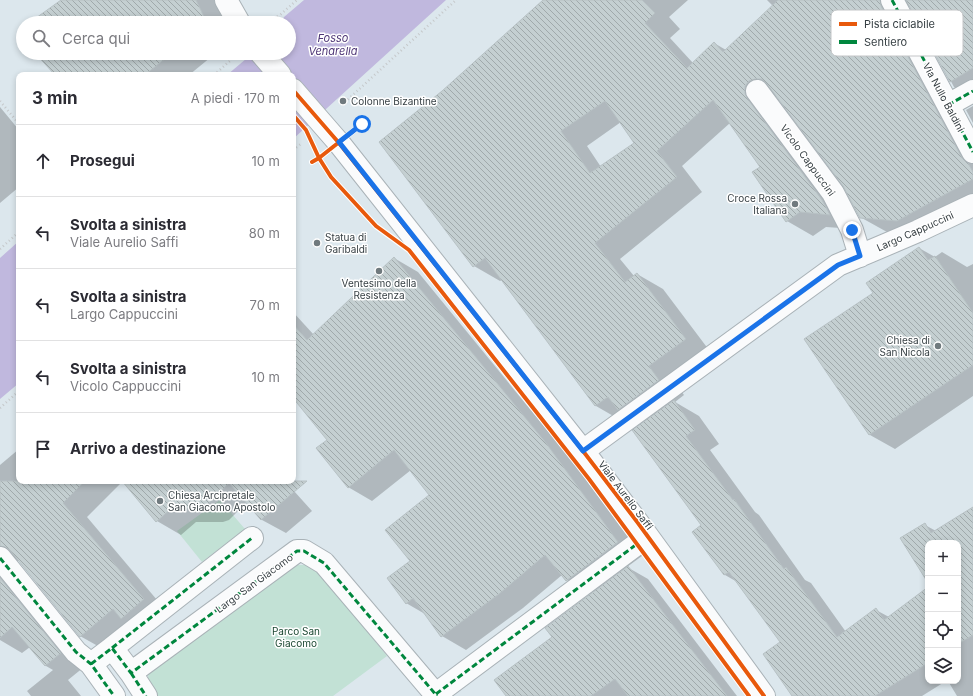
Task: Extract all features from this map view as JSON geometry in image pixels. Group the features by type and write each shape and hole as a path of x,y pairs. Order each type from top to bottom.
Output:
{"street":[{"path":"226,0 234,16"},
{"name":"Via Nullo Baldini","path":"892,0 897,10"},
{"name":"Via Nullo Baldini","path":"922,56 973,152"},
{"path":"267,60 277,72"},
{"name":"Vicolo Cappuccini","path":"757,91 833,193 852,230 860,256"},
{"path":"948,105 973,91"},
{"name":"Viale Aurelio Saffi","path":"296,93 321,122 583,451 638,523 764,696"},
{"name":"Largo Cappuccini","path":"583,451 838,265 918,231 973,205"},
{"path":"91,664 252,538"},
{"path":"436,695 637,544"},
{"name":"Largo San Giacomo","path":"131,674 297,551 304,551 324,563 436,695"},
{"path":"0,558 76,652 91,664 114,696"},
{"path":"112,648 146,696"}],"path":[{"path":"278,16 297,0"},
{"path":"296,148 309,137 321,122 456,0"},
{"path":"217,72 231,60"},
{"path":"0,101 16,120"},
{"path":"0,249 16,235"},
{"path":"0,408 16,394"}],"green space":[{"path":"220,500 245,529 202,562 177,531"},
{"name":"Parco San Giacomo","path":"295,565 308,565 318,569 387,656 333,696 156,696 147,683 149,671"}],"water":[{"name":"Fosso Venarella","path":"304,0 446,0 296,136 296,72 231,72 245,60 296,60 296,16 285,16"},
{"path":"16,244 16,386 0,399 0,258"}],"building":[{"path":"61,0 196,0 204,16 39,16"},
{"path":"543,0 642,0 655,13 645,23 687,68 714,42 723,52 778,0 880,0 883,10 831,10 831,56 908,56 962,158 968,163 973,172 973,179 897,221 860,218 843,186 767,84 762,79 755,79 749,81 745,86 747,98 822,200 830,215 800,212 786,222 752,172 760,167 713,100 657,151 677,177 595,243 625,282 637,273 686,339 649,366 659,380 618,410 608,397 595,406 485,258 473,267 379,142 442,91","holes":["605,101 634,143 590,173 561,131"]},
{"path":"906,0 973,0 973,68 950,82 936,56 963,56 963,10 911,10"},
{"path":"41,60 163,60 149,72 52,72"},
{"name":"Chiesa di San Nicola","path":"919,247 928,260 935,256 973,313 973,365 869,435 804,339 873,293 866,283"},
{"path":"394,257 546,443 618,542 566,581 545,555 499,594 441,637 413,598 406,604 387,578 410,561 385,530 429,495 394,450 348,488 316,448 327,440 296,402 296,327 307,340"},
{"path":"674,400 695,430 686,436 733,500 734,499 784,569 786,567 837,637 876,608 884,620 925,589 925,665 875,696 792,696 763,654 780,642 729,572 724,575 692,532 701,525 632,430"},
{"path":"0,481 16,481 16,484 82,484 63,503 144,599 121,619 113,609 80,637 10,550 0,546"},
{"path":"296,481 307,481 261,520 230,484 296,484"},
{"path":"124,484 228,484 205,507 198,509 172,508 156,522"},
{"path":"973,507 973,635 961,642 961,540 925,540 925,578 900,538 925,523 931,533"},
{"path":"628,566 727,696 628,696 615,679 591,696 506,696 494,680 552,637 545,628"},
{"path":"0,578 61,653 45,666 12,627 0,638"}],"marked path":[{"path":"892,0 897,10"},
{"path":"922,56 973,152"},
{"path":"948,105 973,91"},
{"path":"112,648 252,538"},
{"path":"436,694 637,544"},
{"path":"91,664 112,648 131,673 297,551 304,551 324,563 437,696"},
{"path":"0,558 76,652 91,664 114,696"},
{"path":"131,673 146,696"}],"cycle path":[{"path":"296,93 339,143 583,451 638,523 764,696"},
{"path":"296,118 306,130 319,158 331,177 376,226 409,250 589,479 749,696"},
{"path":"312,162 362,124"}],"place":[{"name":"Colonne Bizantine","path":"343,101"},
{"name":"Croce Rossa Italiana","path":"795,204"},
{"name":"Statua di Garibaldi","path":"317,243"},
{"name":"Ventesimo della Resistenza","path":"379,271"},
{"name":"Chiesa di San Nicola","path":"938,346"},
{"name":"Chiesa Arcipretale San Giacomo Apostolo","path":"160,501"}],"route":[{"path":"362,124 339,142 583,451 838,265 860,256 852,230"}]}
